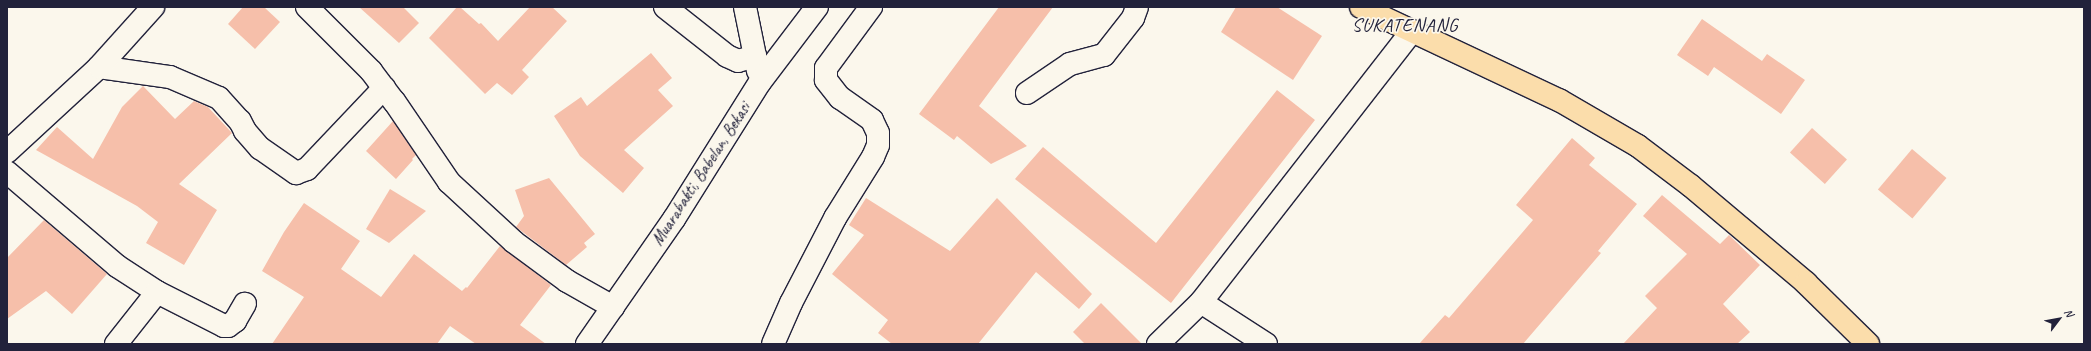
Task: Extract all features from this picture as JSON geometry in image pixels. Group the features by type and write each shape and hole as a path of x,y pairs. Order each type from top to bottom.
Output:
{"main road":[{"path":"1361,7 1559,100 1638,146 1691,186 1806,283 1868,344"}],"street":[{"path":"7,152 99,67 152,7"},
{"path":"307,7 372,71 449,182 471,204 514,242 567,281 613,307"},
{"path":"665,7 727,56 738,60 755,56"},
{"path":"745,7 760,82"},
{"name":"Muarabakti, Babelan, Bekasi","path":"587,344 674,219 760,82 817,7"},
{"path":"773,344 791,303 835,218 873,157 878,145 878,133 872,120 840,98 826,80 826,68 871,7"},
{"path":"1027,93 1070,64 1104,55 1132,18 1137,7"},
{"path":"1158,344 1201,302 1412,31"},
{"path":"99,67 170,77 219,98 240,121 245,131 260,148 296,173 307,169 384,88"},
{"path":"7,172 117,266 157,292 224,326 232,324 245,304"},
{"path":"116,344 157,292"},
{"path":"1201,302 1266,344"}],"building":[{"path":"243,7 264,7 280,22 255,49 228,24"},
{"path":"359,7 403,7 419,23 399,43"},
{"path":"457,7 460,7 479,24 481,23 498,41 530,7 552,7 567,21 522,70 529,77 512,95 497,83 485,94 429,38"},
{"path":"999,7 1053,7 979,106 1027,146 991,164 957,136 954,140 919,114"},
{"path":"1236,7 1277,7 1322,36 1293,80 1221,32"},
{"path":"1702,19 1762,61 1767,54 1805,80 1781,114 1714,67 1708,76 1677,55"},
{"path":"651,53 672,78 658,90 673,106 624,150 644,168 623,193 580,156 554,116 581,97 587,106"},
{"path":"143,86 175,119 194,101 208,107 232,133 179,184 217,210 184,265 146,243 158,222 137,206 36,150 57,127 93,159 122,107"},
{"path":"1277,90 1315,120 1171,303 1015,179 1043,147 1156,243"},
{"path":"393,121 416,155 396,179 366,151"},
{"path":"1812,128 1847,159 1825,184 1790,153"},
{"path":"1572,138 1595,158 1589,165 1637,204 1598,251 1601,253 1523,344 1419,344 1445,315 1449,318 1533,220 1516,205"},
{"path":"1912,149 1946,178 1912,219 1878,190"},
{"path":"549,178 595,234 584,243 587,247 566,265 516,227 524,216 515,190"},
{"path":"390,189 426,211 389,243 366,229"},
{"path":"1662,195 1720,244 1729,235 1760,265 1723,304 1750,332 1737,344 1623,344 1657,308 1645,296 1687,254 1643,216"},
{"path":"866,198 950,251 997,198 1092,294 1079,309 1036,272 978,344 892,344 878,333 888,320 832,274 864,235 849,225"},
{"path":"304,203 360,241 341,269 381,297 414,254 462,291 466,287 467,288 500,246 551,285 520,325 546,344 476,344 450,326 437,344 272,344 304,297 262,271 284,232"},
{"path":"44,220 107,274 72,314 46,291 7,319 7,258"},
{"path":"1101,303 1142,344 1085,344 1073,332"}],"district":[{"name":"SUKATENANG","path":"1405,26"}]}
